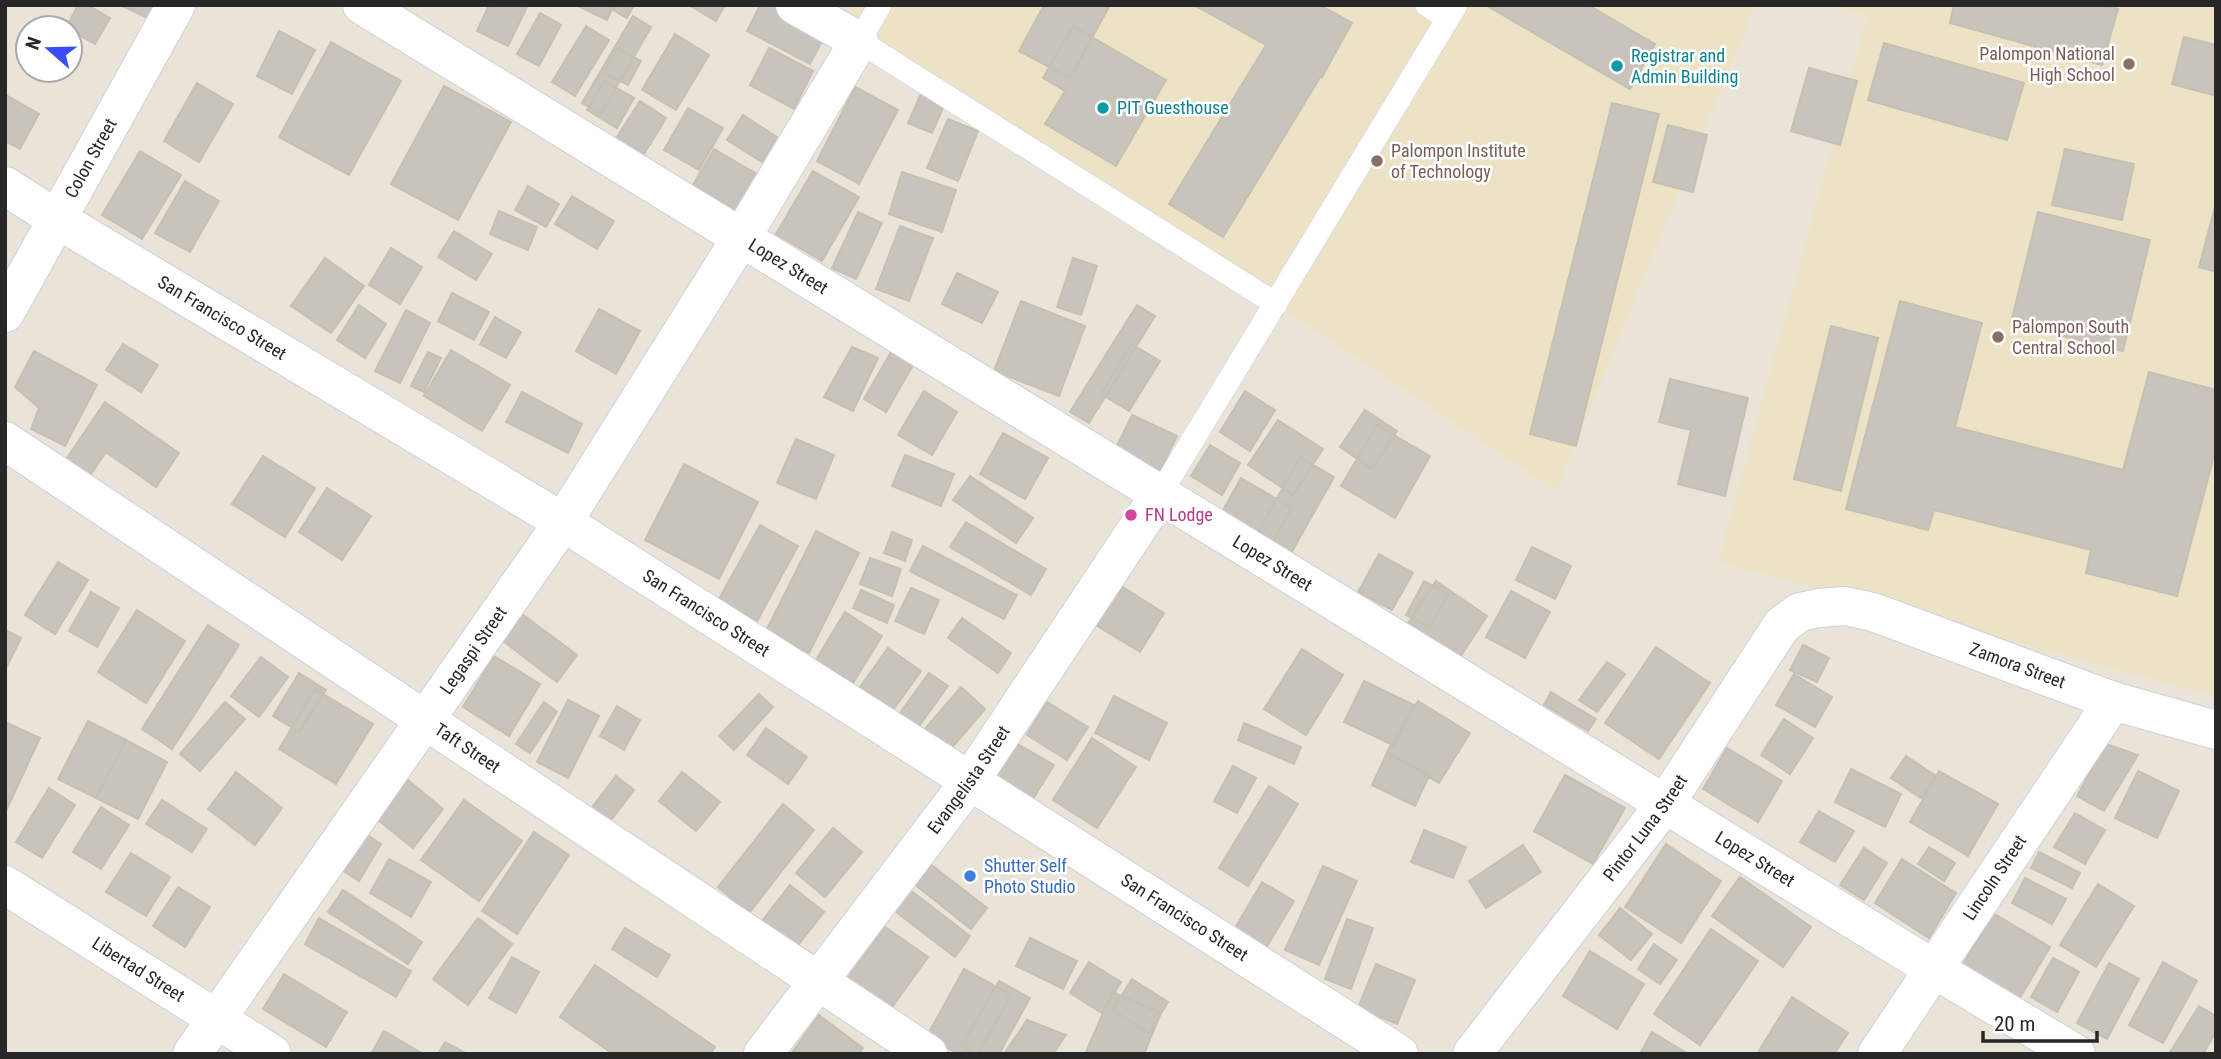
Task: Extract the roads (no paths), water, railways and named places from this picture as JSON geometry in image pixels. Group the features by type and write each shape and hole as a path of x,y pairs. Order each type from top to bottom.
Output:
{"street":[{"name":"Colon Street","path":"5,313 176,5"},
{"name":"Lopez Street","path":"362,5 2076,1054"},
{"path":"795,5 859,41"},
{"name":"Legaspi Street","path":"192,1054 563,522 741,238 859,41"},
{"name":"San Francisco Street","path":"5,186 563,522 1399,1054"},
{"name":"Taft Street","path":"5,441 928,1054"},
{"name":"Evangelista Street","path":"763,1054 970,781 1160,494"},
{"name":"Zamora Street","path":"1819,608 1845,606 1874,612 2113,701 2216,730"},
{"name":"Pintor Luna Street","path":"1472,1054 1665,804 1783,625 1800,612 1819,608"},
{"name":"Lincoln Street","path":"1877,1054 2113,701"},
{"name":"Libertad Street","path":"5,885 272,1054"}],"lane":[{"path":"880,5 859,41 1276,304"},
{"path":"1160,494 1452,12 1427,5"}],"place":[{"name":"Palompon National High School","path":"2129,64"},
{"name":"Registrar and Admin Building","path":"1617,66"},
{"name":"PIT Guesthouse","path":"1103,108"},
{"name":"Palompon Institute of Technology","path":"1377,161"},
{"name":"Palompon South Central School","path":"1998,337"},
{"name":"FN Lodge","path":"1131,515"},
{"name":"Shutter Self Photo Studio","path":"970,876"}]}
